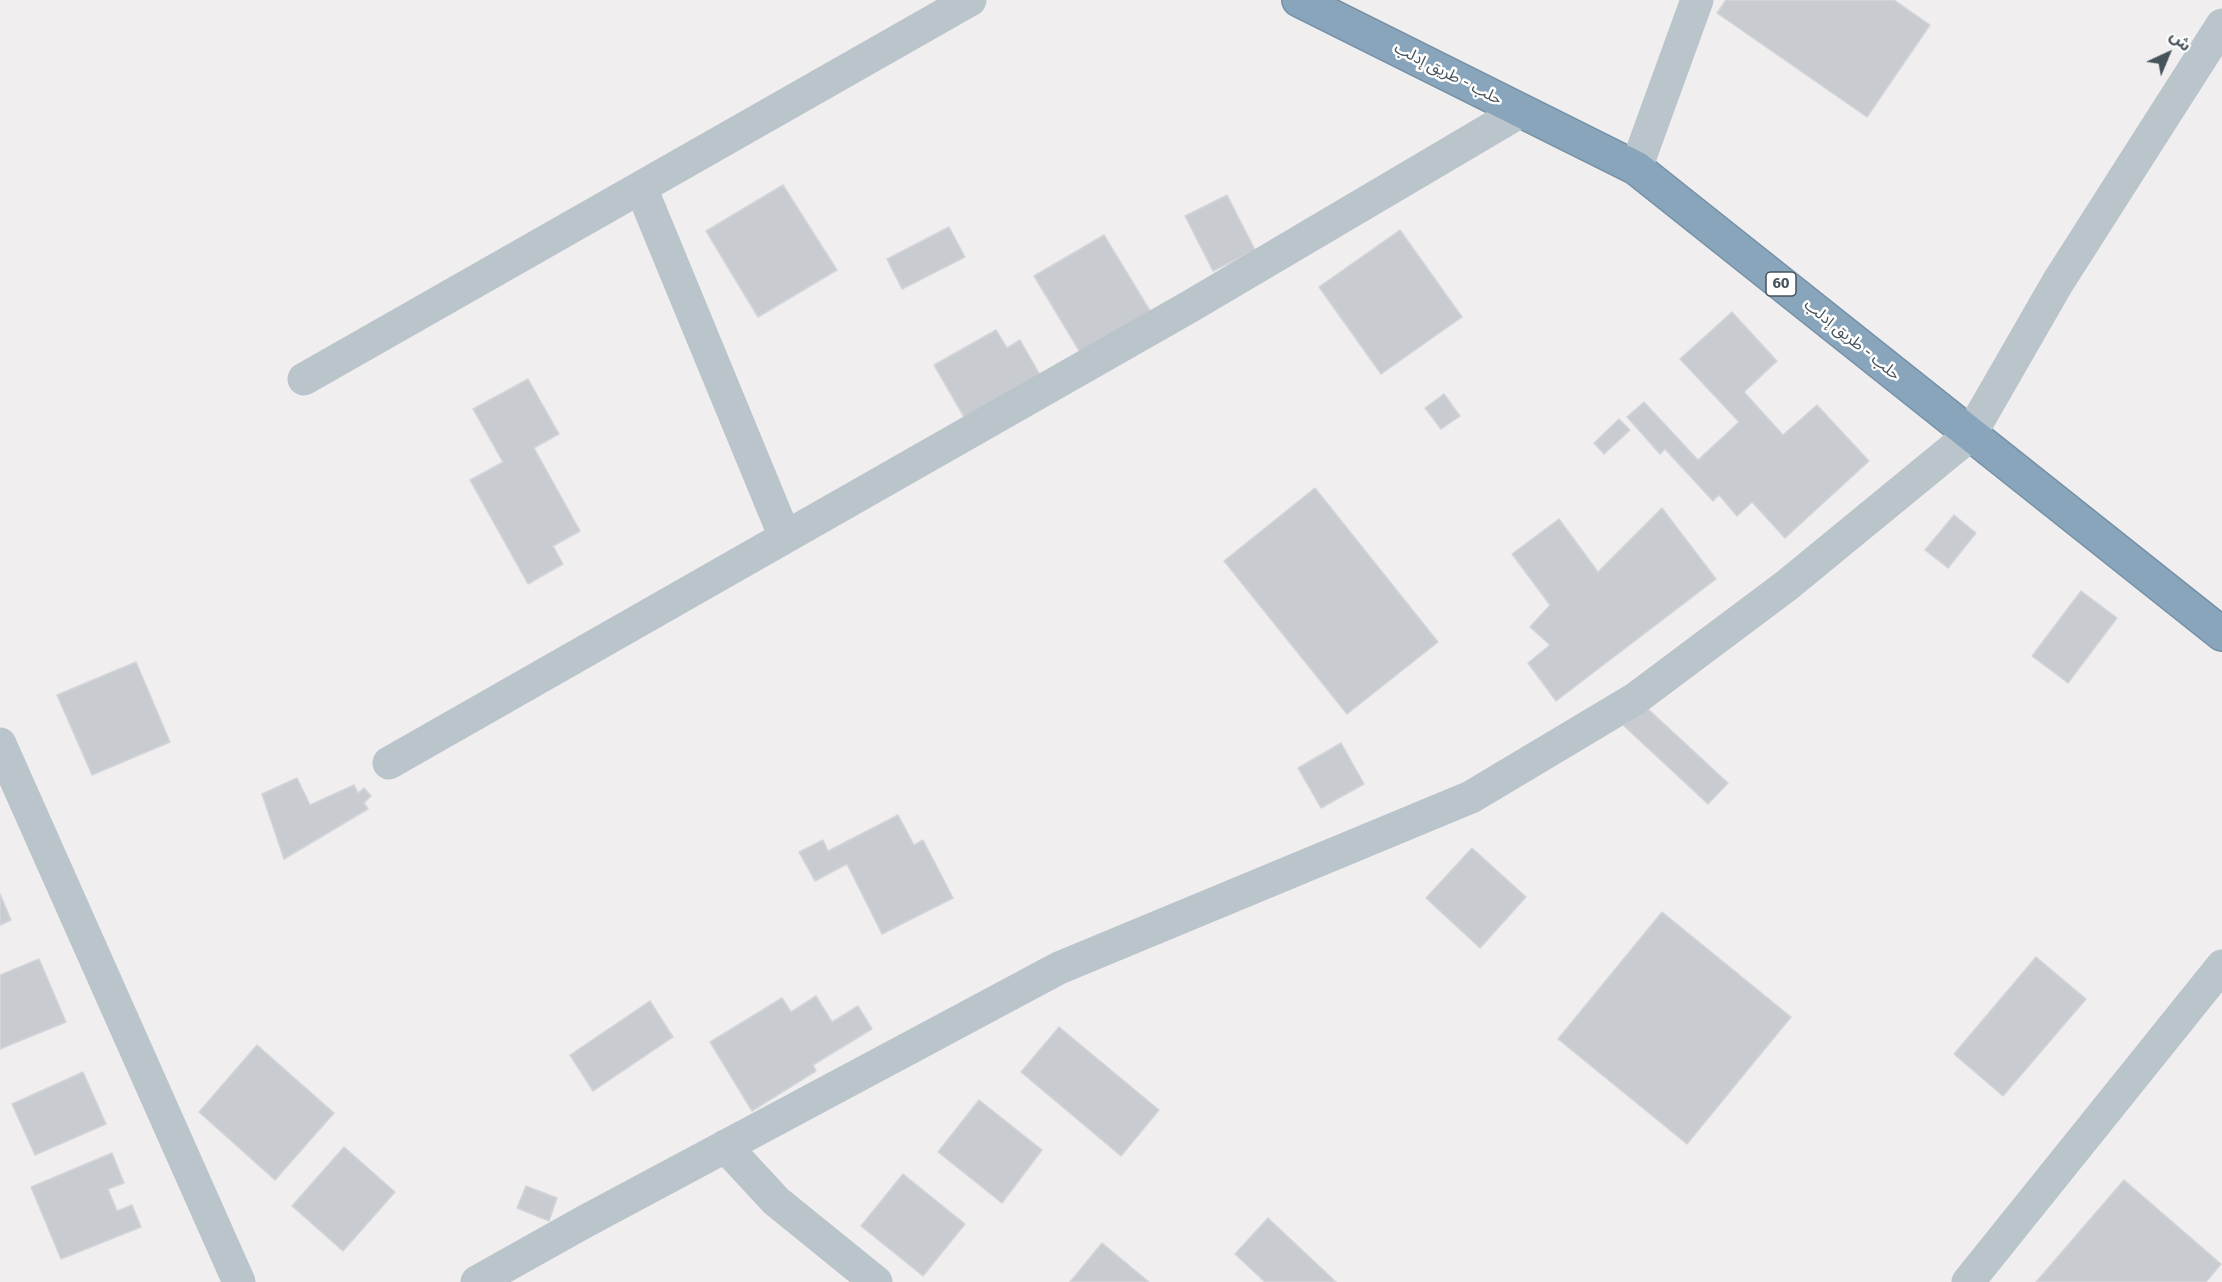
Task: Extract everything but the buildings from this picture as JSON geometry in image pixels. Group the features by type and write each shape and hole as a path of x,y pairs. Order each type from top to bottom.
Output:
{"highway":[{"name":"حلب - طريق إدلب","path":"1299,0 1636,168 2222,634"}],"street":[{"path":"304,379 970,0"},
{"path":"1636,168 1697,0"},
{"path":"477,1282 725,1146 1059,968 1471,797 1635,699 1786,586 1970,435 2058,282 2222,25"},
{"path":"389,763 1190,308 1521,111"},
{"path":"641,188 784,537"},
{"path":"0,744 239,1282"},
{"path":"1968,1282 2222,966"},
{"path":"725,1146 776,1202 876,1282"}]}
